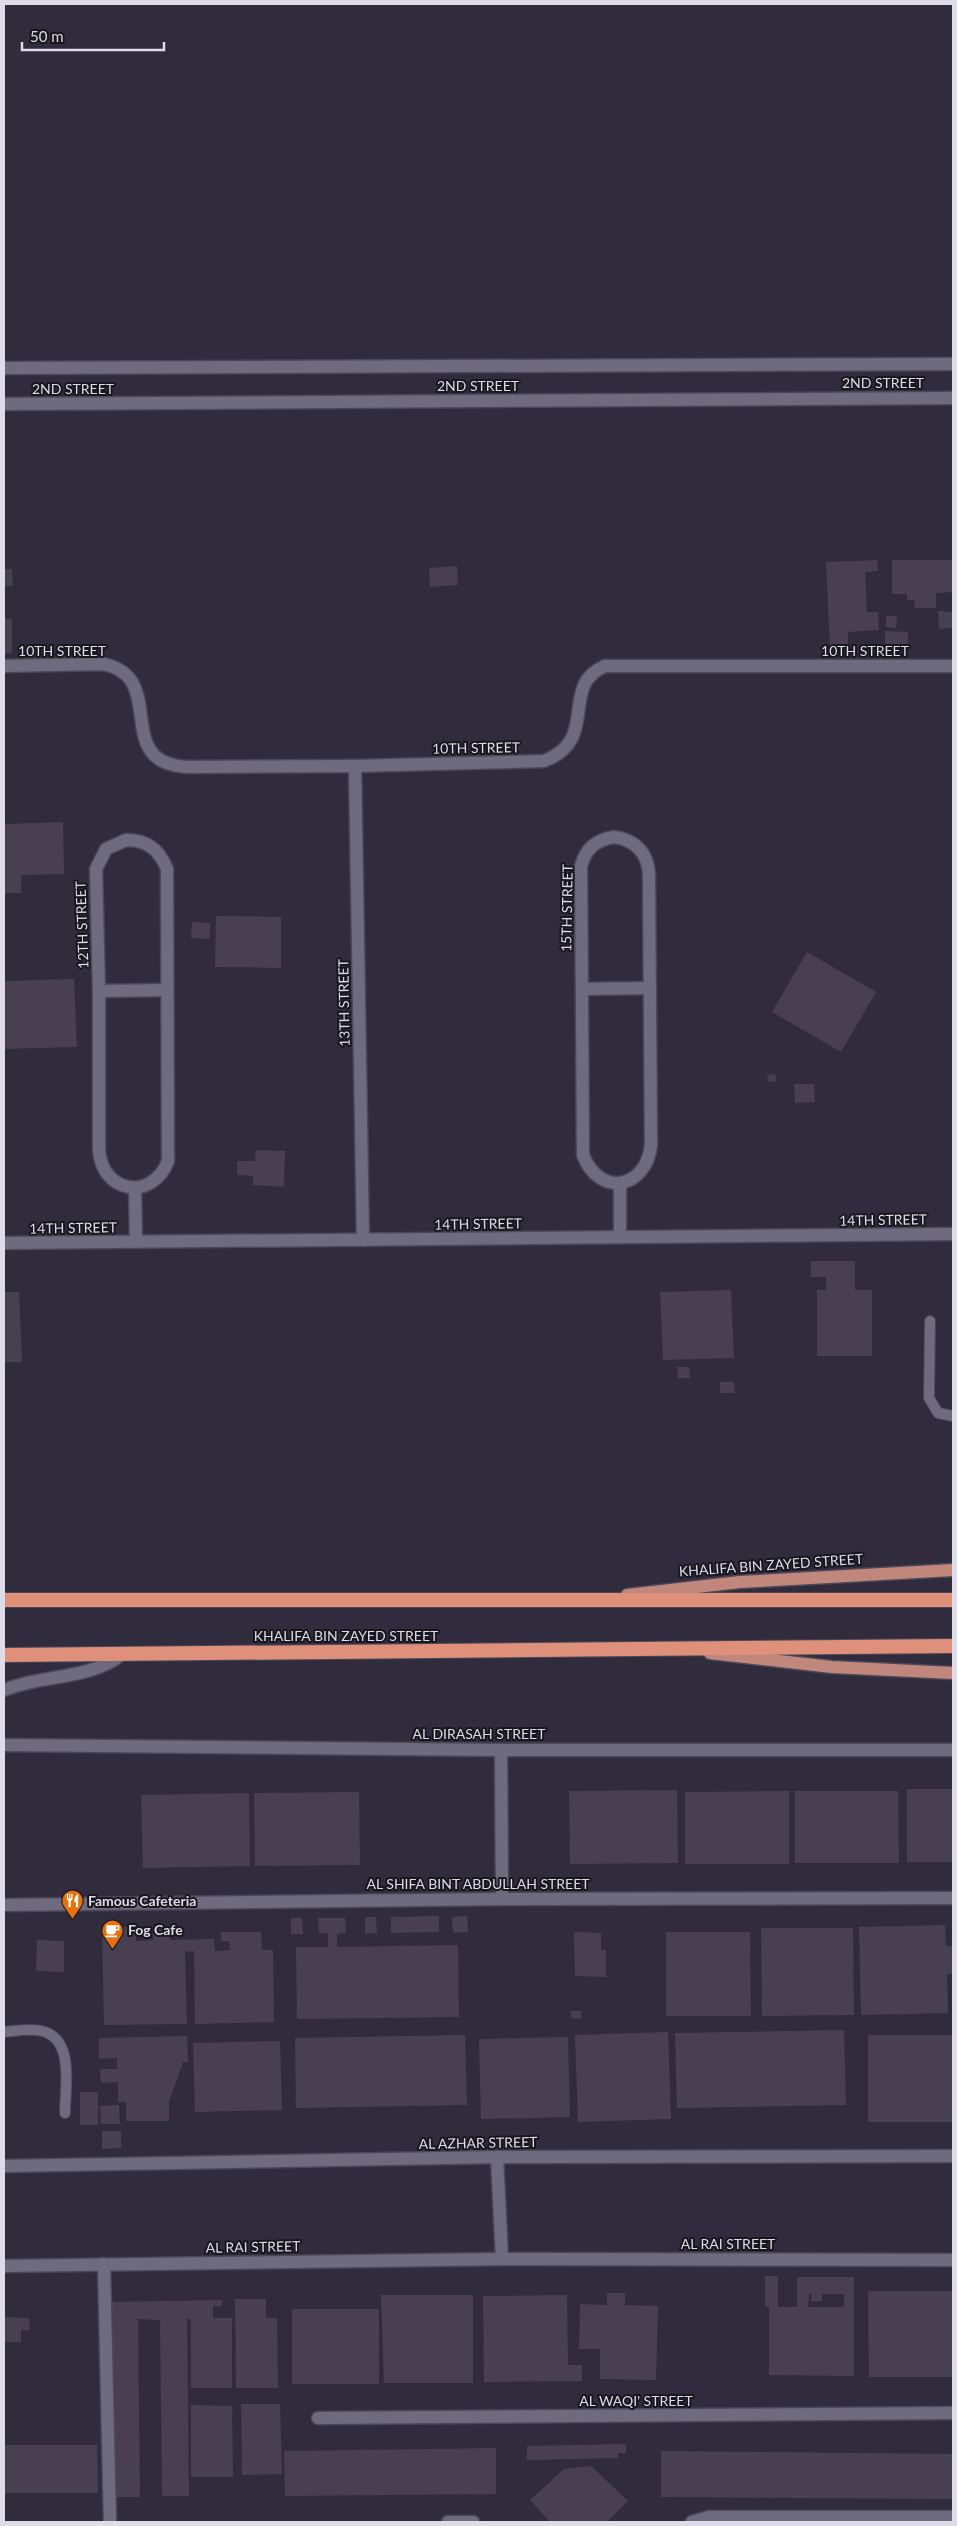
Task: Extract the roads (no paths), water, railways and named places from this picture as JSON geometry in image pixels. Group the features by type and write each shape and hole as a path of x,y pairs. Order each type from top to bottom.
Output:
{"highway":[{"name":"KHALIFA BIN ZAYED STREET","path":"4,1600 953,1600"},
{"name":"KHALIFA BIN ZAYED STREET","path":"4,1655 953,1646"}],"main road":[{"name":"KHALIFA BIN ZAYED STREET","path":"592,1600 740,1582 953,1570"},
{"name":"KHALIFA BIN ZAYED STREET","path":"688,1650 832,1667 953,1673"}],"street":[{"name":"2ND STREET","path":"4,368 953,364"},
{"name":"2ND STREET","path":"4,404 953,398"},
{"name":"10TH STREET","path":"4,666 103,664 119,669 131,679 138,694 143,735 146,743 158,757 174,766 355,766 532,761 555,756 571,741 576,730 582,687 588,677 605,666 953,666"},
{"name":"13TH STREET","path":"355,766 363,1240"},
{"name":"15TH STREET","path":"614,837 624,838 640,848 648,865 650,988 650,1158 644,1170 634,1179 620,1183 608,1182 596,1176 587,1167 582,1155 580,866 588,849 596,843 614,837"},
{"name":"12TH STREET","path":"126,840 137,840 156,850 167,869 167,990 168,1161 157,1178 149,1184 135,1188 118,1184 110,1178 100,1160 100,991 96,869 106,849 126,840"},
{"path":"582,990 650,988"},
{"path":"100,991 167,990"},
{"path":"620,1183 620,1237"},
{"path":"135,1188 136,1242"},
{"name":"14TH STREET","path":"4,1243 953,1234"},
{"path":"4,1690 42,1678 94,1671 112,1663 122,1654"},
{"name":"AL DIRASAH STREET","path":"4,1745 502,1750 953,1750"},
{"path":"502,1750 502,1898"},
{"name":"AL SHIFA BINT ABDULLAH STREET","path":"4,1904 502,1898 953,1898"},
{"name":"AL AZHAR STREET","path":"4,2166 497,2158 953,2156"},
{"path":"497,2158 502,2259"},
{"name":"AL RAI STREET","path":"4,2266 502,2259 953,2260"},
{"path":"104,2264 110,2522"},
{"name":"AL WAQI' STREET","path":"318,2418 953,2413"},
{"path":"692,2522 709,2517 821,2520 953,2517"},
{"path":"448,2522 473,2522"}],"lane":[{"path":"930,1321 929,1398 938,1413 953,1416"},
{"path":"4,2032 41,2031 50,2034 58,2040 65,2058 65,2113"}],"place":[{"name":"Famous Cafeteria","path":"72,1920"},
{"name":"Fog Cafe","path":"112,1949"}]}
